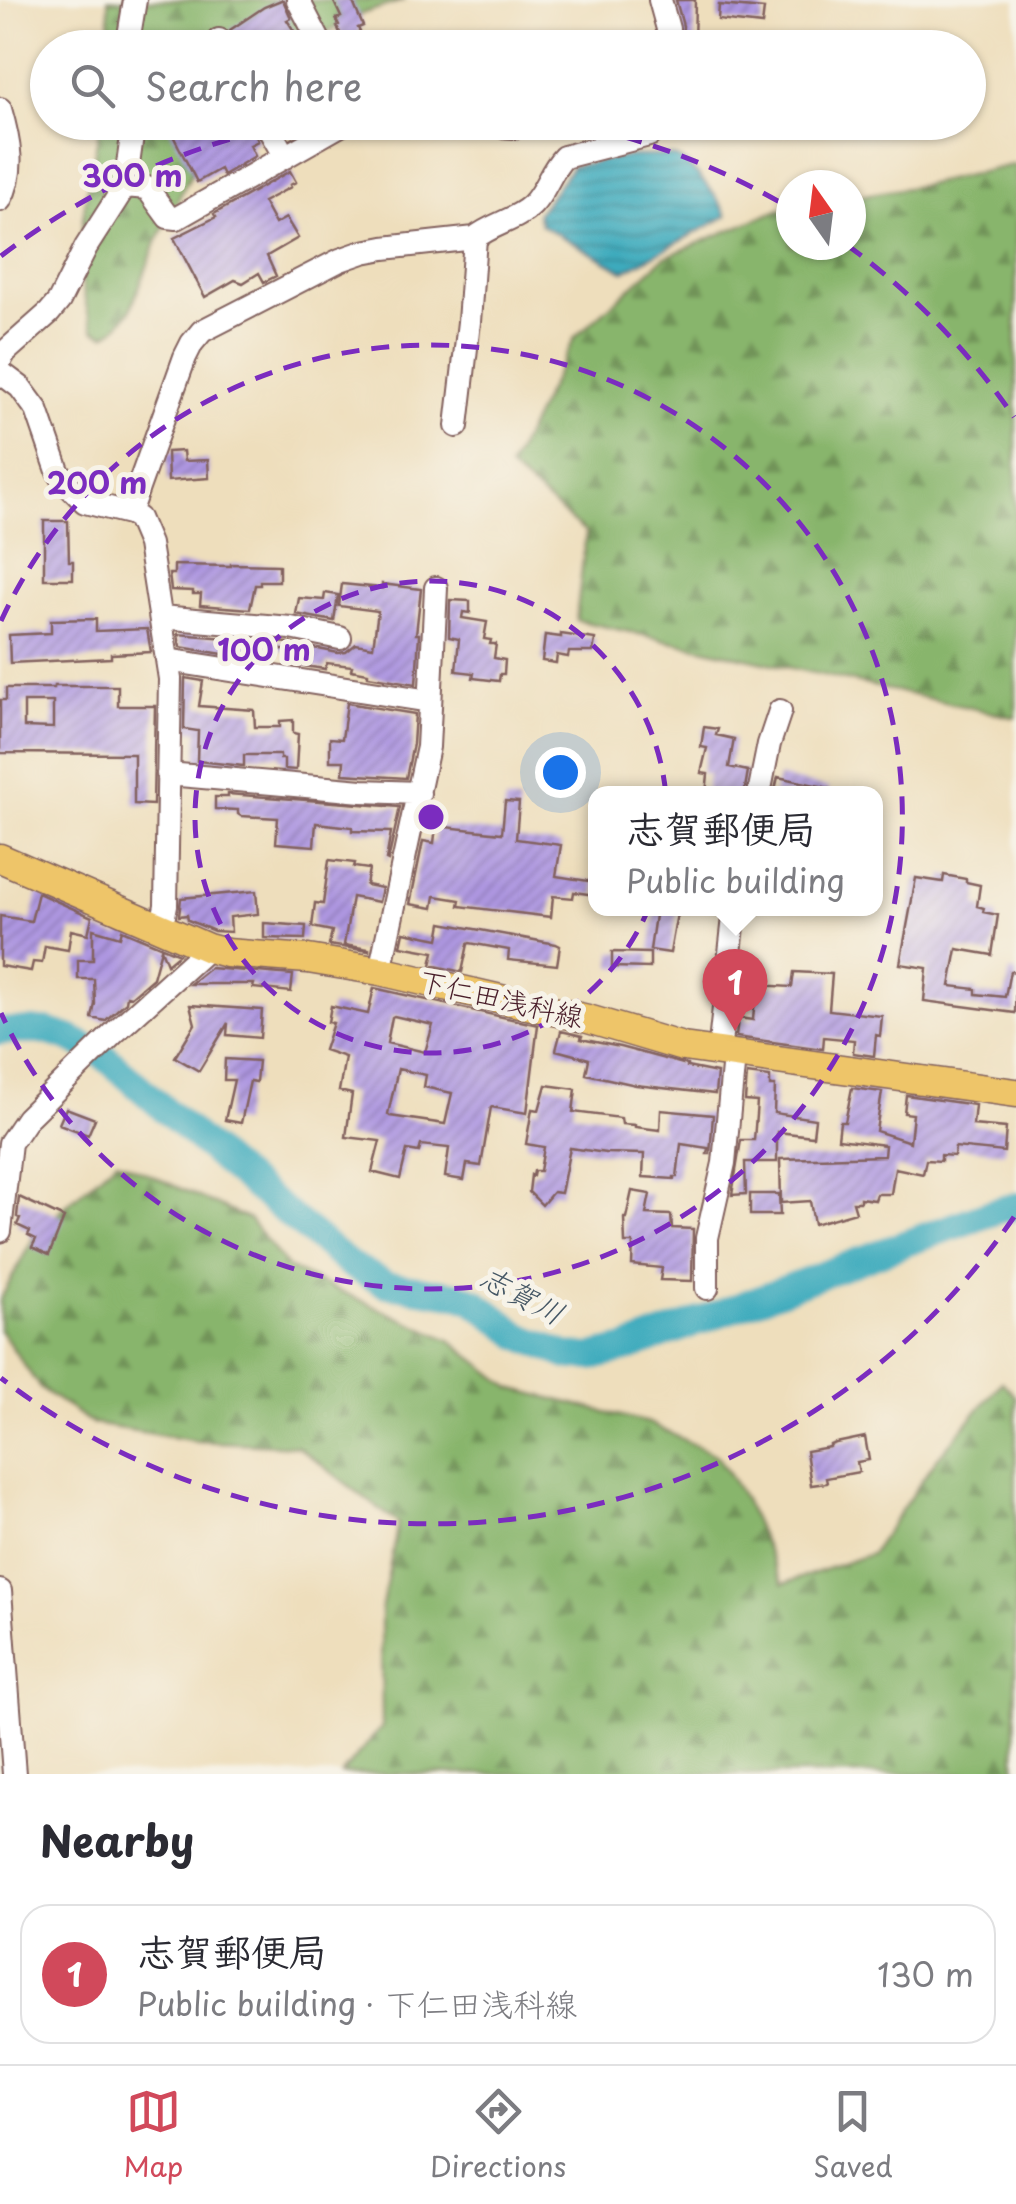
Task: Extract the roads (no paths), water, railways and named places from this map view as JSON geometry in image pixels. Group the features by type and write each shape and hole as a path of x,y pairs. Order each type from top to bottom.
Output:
{"main road":[{"name":"下仁田浅科線","path":"0,858 227,953 308,959 380,971 542,1007 683,1047 1016,1093"}],"street":[{"path":"130,30 135,0"},
{"path":"298,0 314,30"},
{"path":"660,0 668,30"},
{"path":"0,109 9,143 10,172 0,200"},
{"path":"0,361 59,301 86,247 124,186 131,140"},
{"path":"275,140 285,157"},
{"path":"124,186 147,188 168,217 178,218 315,140"},
{"path":"129,513 185,357 202,332 340,260 363,252 475,238 531,206 564,157 629,140"},
{"path":"457,426 475,238"},
{"path":"0,372 20,388 37,410 53,460 65,482 85,502 138,518 150,544 170,679 166,905 162,926"},
{"path":"380,971 428,747 436,588"},
{"path":"161,617 290,628 340,638"},
{"path":"167,660 430,701"},
{"path":"761,786 780,711"},
{"path":"168,774 418,793"},
{"path":"707,1288 707,1238 724,1163 735,916"},
{"path":"0,1231 10,1142 27,1118 208,948"},
{"path":"0,1591 14,1774"}],"water":[{"path":"667,155 679,159 704,182 727,216 624,271 541,225 537,214 572,166 631,156"}],"waterway":[{"name":"志賀川","path":"0,1031 46,1031 104,1056 225,1163 350,1265 386,1284 474,1301 520,1336 568,1356 591,1357 626,1349 906,1243 1016,1206"}],"place":[{"name":"志賀郵便局","path":"735,1031"}]}
